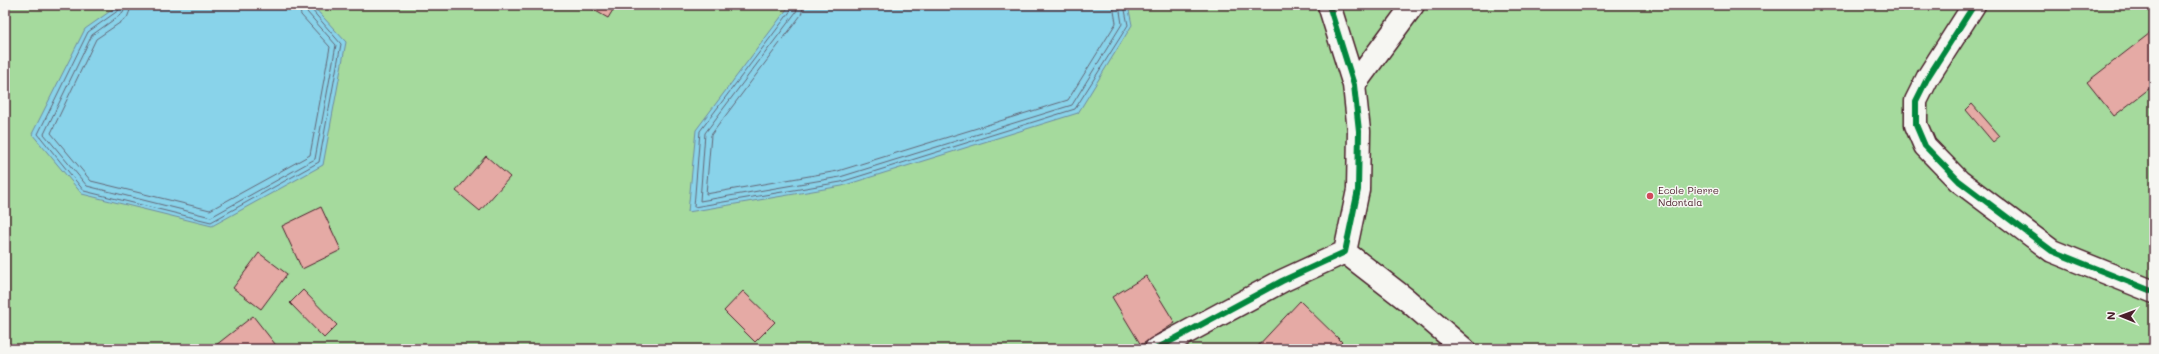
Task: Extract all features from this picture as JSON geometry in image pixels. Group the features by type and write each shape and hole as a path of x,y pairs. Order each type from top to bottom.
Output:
{"street":[{"path":"1329,5 1354,85 1359,131 1358,190 1345,252"},
{"path":"1354,85 1413,5"},
{"path":"1974,5 1928,77 1916,101 1916,125 1925,146 1959,181 2052,251 2154,292"},
{"path":"1156,349 1282,281 1345,252"},
{"path":"1345,252 1408,300 1464,349"}],"green space":[{"path":"5,5 2154,5 2154,349 5,349"}],"water":[{"path":"119,5 312,5 346,42 323,165 212,226 82,194 32,134 85,29"},
{"path":"790,5 1128,5 1132,25 1078,113 842,186 688,212 696,130"}],"building":[{"path":"585,5 616,5 608,18"},
{"path":"2154,30 2154,85 2114,116 2087,82"},
{"path":"1972,104 2000,136 1993,142 1966,110"},
{"path":"486,156 510,177 480,211 456,191"},
{"path":"321,207 341,250 302,269 282,226"},
{"path":"259,253 287,274 261,309 233,288"},
{"path":"1146,276 1175,323 1141,345 1112,297"},
{"path":"303,290 337,325 324,338 290,303"},
{"path":"743,291 775,322 755,342 724,311"},
{"path":"1300,301 1342,342 1336,349 1255,349"},
{"path":"253,316 279,349 211,349"}],"cycle path":[{"path":"1156,349 1282,281 1345,252 1358,190 1359,131 1354,85 1329,5"},
{"path":"1974,5 1928,77 1916,101 1916,125 1925,146 1959,181 2052,251 2154,292"}],"place":[{"name":"Ecole Pierre Ndontala","path":"1650,196"}]}
